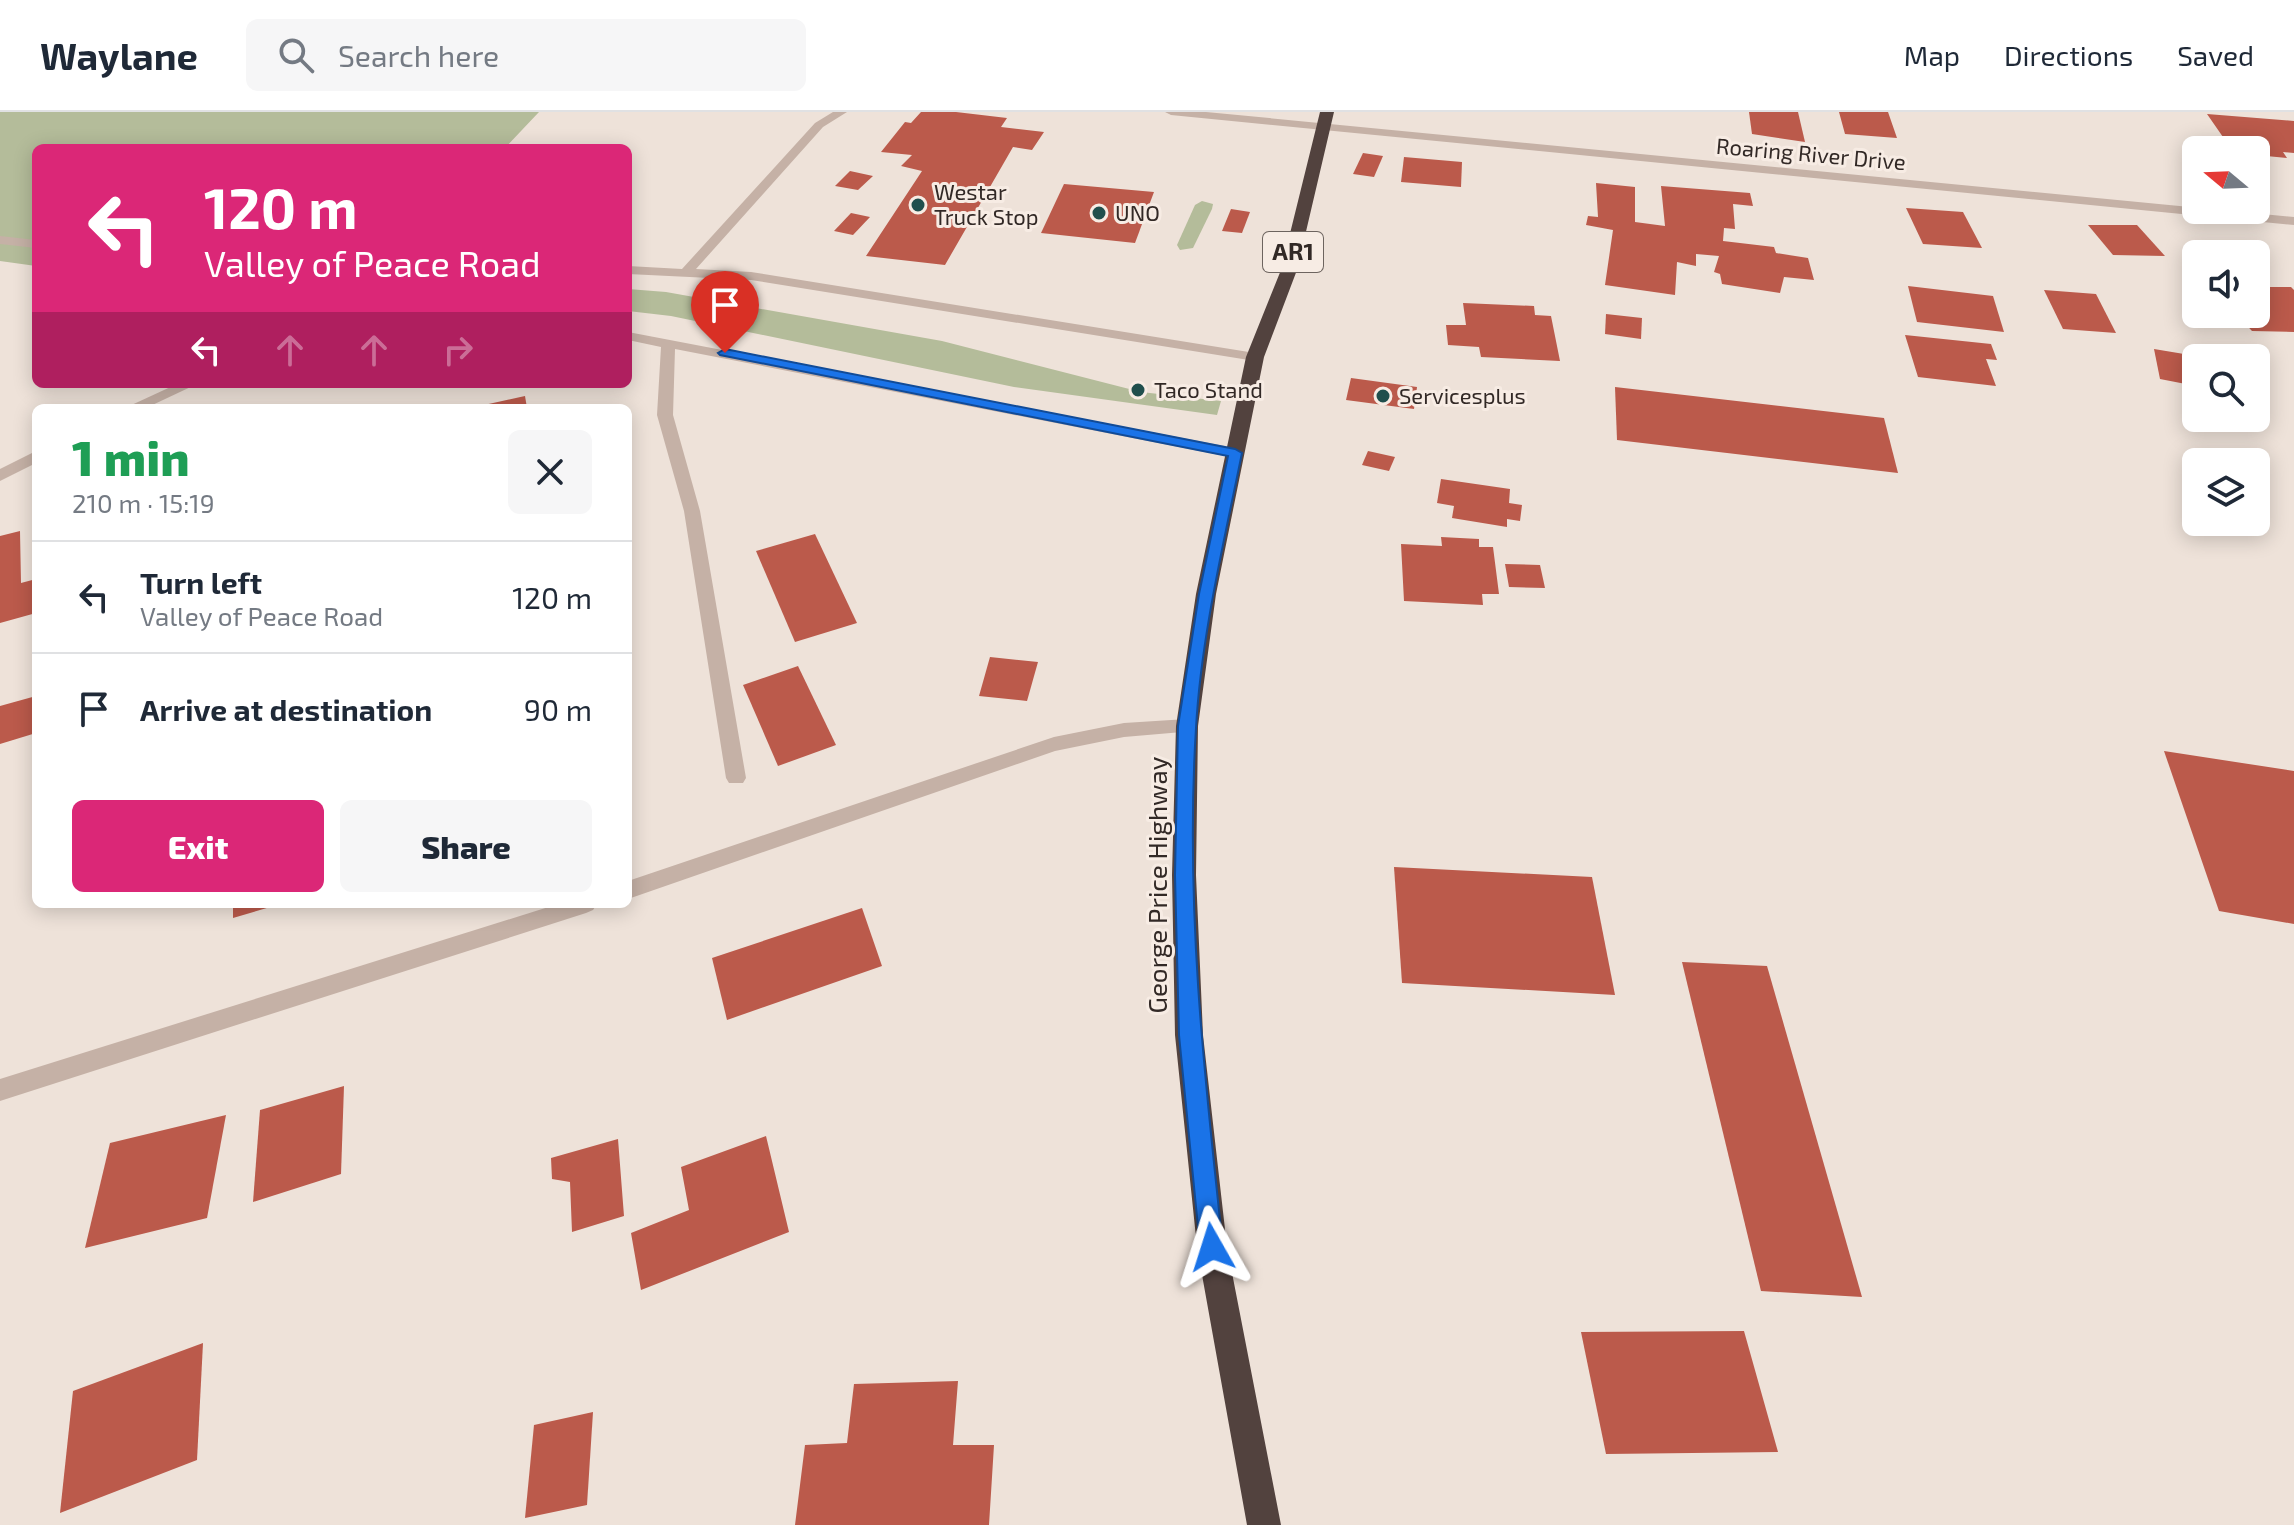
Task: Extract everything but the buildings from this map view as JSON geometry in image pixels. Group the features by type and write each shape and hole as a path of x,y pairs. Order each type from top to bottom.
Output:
{"highway":[{"name":"George Price Highway","path":"1264,1525 1212,1247 1189,1035 1184,875 1187,726 1206,594 1255,357 1289,270 1326,119"}],"street":[{"path":"687,271 819,125 841,112"},
{"name":"Roaring River Drive","path":"1171,112 1326,119 2294,221"},
{"path":"0,240 32,244"},
{"path":"632,270 751,276 1255,357"},
{"path":"632,337 1235,453"},
{"path":"668,342 665,415 692,511 736,778"},
{"path":"142,404 180,388"},
{"path":"0,476 32,458"},
{"path":"632,889 1054,744 1124,730 1187,726"},
{"path":"0,1090 573,908"}],"green space":[{"path":"0,112 539,112 509,144 32,144 32,265 0,261"},
{"path":"1202,201 1213,204 1212,209 1193,248 1180,250 1177,245 1195,205"},
{"path":"632,289 666,292 942,341 1141,392 1221,401 1217,415 1014,387 671,316 632,311"}],"place":[{"name":"Westar Truck Stop","path":"918,205"},
{"name":"UNO","path":"1099,213"},
{"name":"Taco Stand","path":"1138,390"},
{"name":"Servicesplus","path":"1383,396"}],"route":[{"path":"725,353 1235,453 1206,594 1187,726 1184,875 1189,1035 1212,1247"}]}
